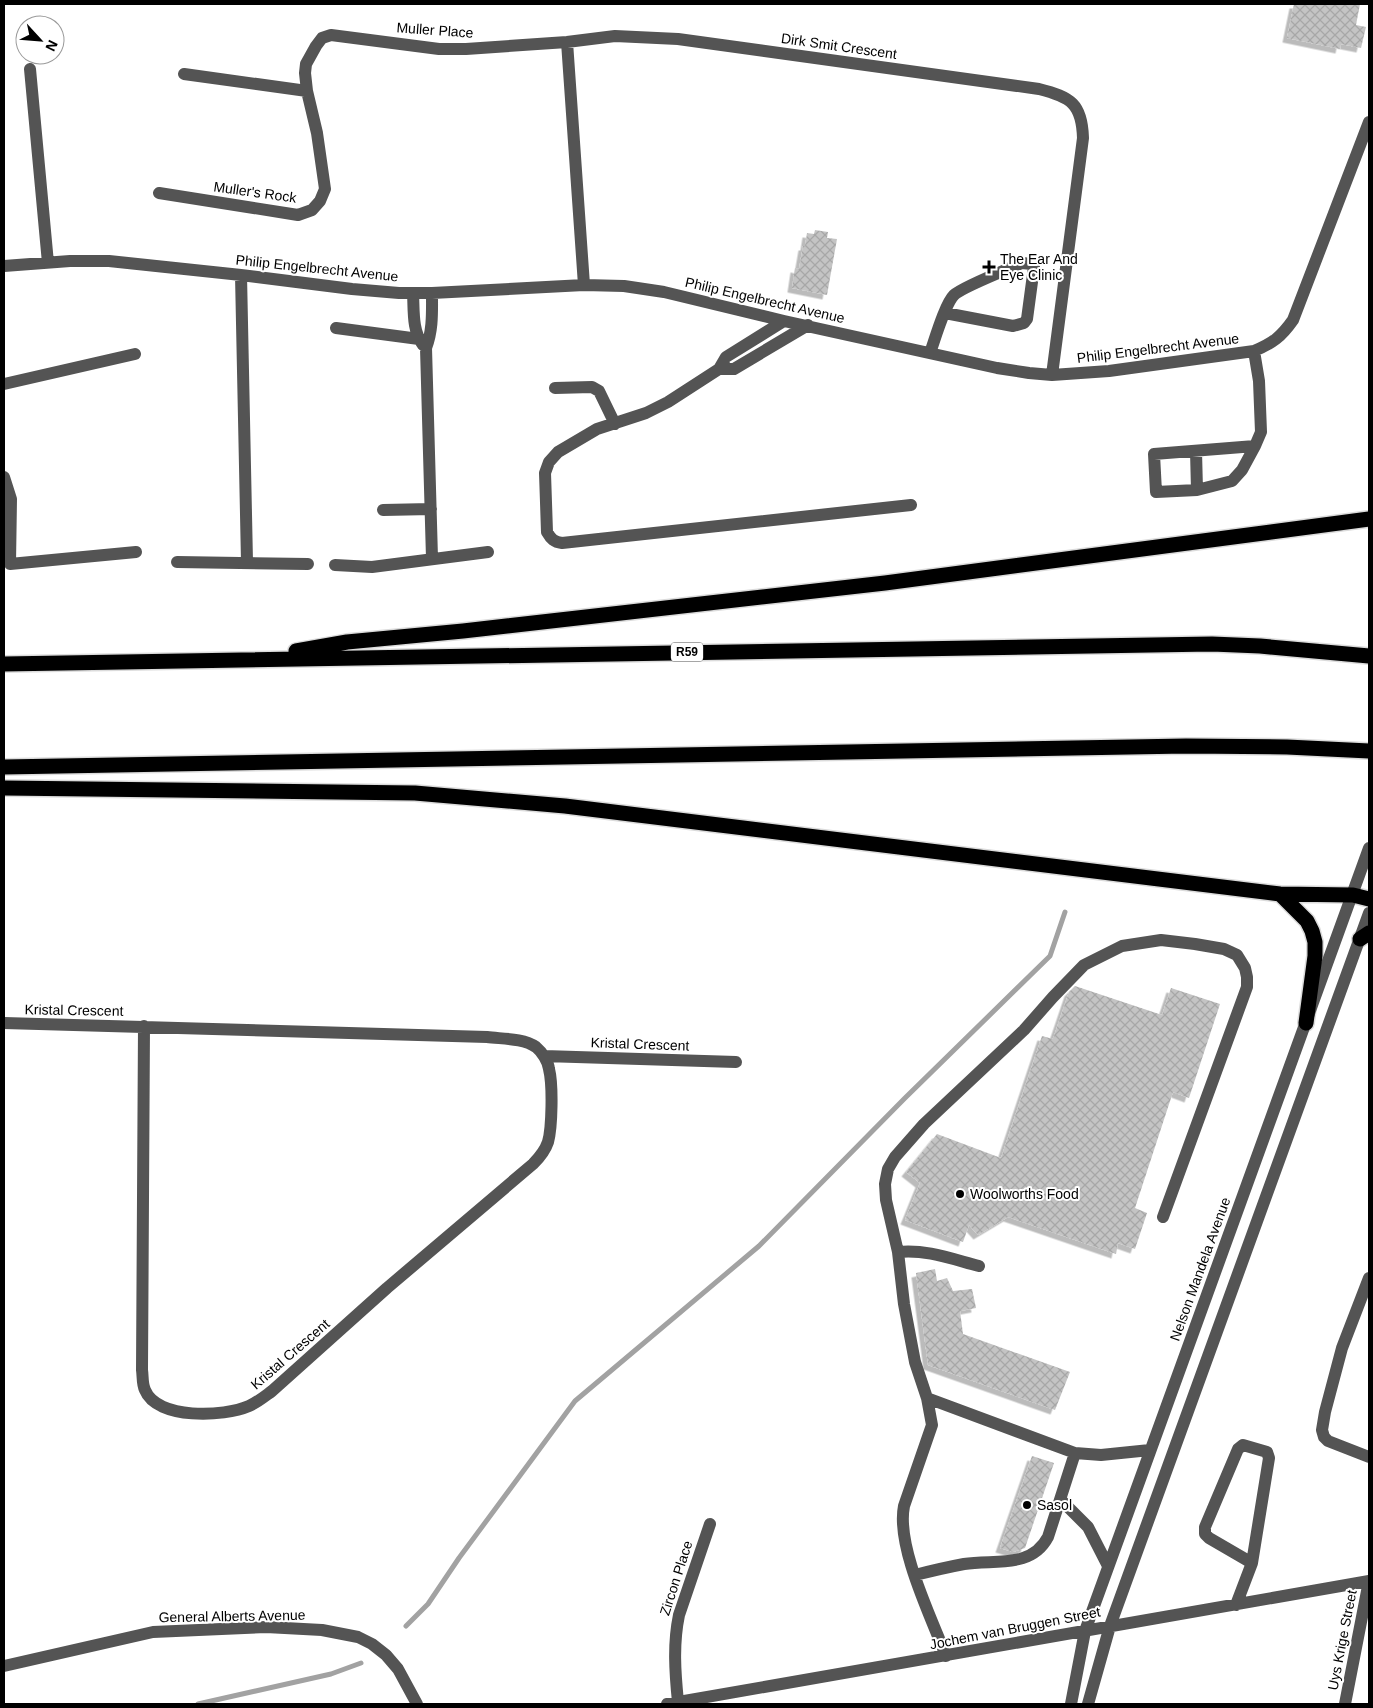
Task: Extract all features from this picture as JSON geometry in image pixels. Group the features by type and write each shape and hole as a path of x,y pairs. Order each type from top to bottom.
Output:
{"highway":[{"path":"256,659 347,642 472,630 885,583 1369,519"},
{"name":"R59","path":"4,664 1212,644 1260,646 1369,656"},
{"path":"4,767 1186,746 1364,750"},
{"path":"4,788 415,793 591,809 1280,894 1353,895 1369,899"},
{"path":"1280,894 1306,921 1312,931 1315,942 1315,956 1306,1022"}],"street":[{"name":"Muller Place","path":"331,35 439,49 473,49 567,42"},
{"name":"Muller's Rock","path":"159,193 298,215 312,210 320,201 325,189 318,133 307,91 305,73 308,60 322,38 331,35"},
{"name":"Dirk Smit Crescent","path":"567,42 615,36 678,39 1039,89 1066,98 1073,103 1079,113 1082,121 1083,138 1052,374"},
{"path":"567,42 584,285"},
{"path":"30,69 48,263"},
{"path":"184,74 307,91"},
{"name":"Philip Engelbrecht Avenue","path":"4,266 70,261 109,261 352,289 413,293 584,285 624,286 664,292 784,321 1029,374 1108,371 1254,351 1271,344 1284,333 1293,320 1369,122"},
{"path":"930,353 945,312 955,293 1022,263 1032,264 1034,267 1027,319 1024,323 1013,326 945,312"},
{"path":"241,275 247,562"},
{"path":"422,344 430,337 432,292"},
{"path":"413,293 414,320 422,344 432,558"},
{"path":"784,321 726,357 719,369 656,409 597,429 558,452 549,462 545,473 547,532 553,541 562,544 911,505"},
{"path":"719,369 734,369 808,325"},
{"path":"336,328 422,344"},
{"path":"1254,351 1260,381 1261,432 1255,446 1242,470 1232,481 1197,490 1156,492 1154,454 1255,446"},
{"path":"4,384 135,354"},
{"path":"555,388 592,386 596,388 600,391 615,424"},
{"path":"1196,451 1197,490"},
{"path":"4,477 11,499 7,564 136,552"},
{"path":"383,510 431,509"},
{"path":"336,565 372,567 488,552"},
{"path":"177,562 308,564"},
{"name":"Nelson Mandela Avenue","path":"1071,1704 1086,1631 1108,1566 1369,848"},
{"path":"1088,1704 1110,1626 1364,936 1369,913"},
{"path":"946,1656 914,1575 904,1541 902,1515 931,1430 931,1420 927,1398 915,1362 904,1304 898,1252 886,1200 885,1184 888,1169 895,1157 924,1124 1024,1030 1053,996 1084,965 1122,946 1161,940 1229,951 1240,958 1247,978 1247,987 1163,1217"},
{"name":"Kristal Crescent","path":"4,1023 144,1026 487,1037 526,1042 537,1047 544,1056 550,1070 552,1110 550,1130 545,1149 533,1164 387,1288 266,1396 248,1406 235,1410 175,1412 164,1408 151,1399 144,1389 142,1370 144,1026"},
{"name":"Kristal Crescent","path":"544,1056 736,1062"},
{"path":"898,1252 913,1250 929,1252 979,1266"},
{"path":"1369,1278 1342,1348 1322,1430 1324,1437 1328,1441 1369,1457"},
{"path":"927,1398 1075,1453 1101,1455 1150,1450"},
{"path":"1236,1605 1252,1563 1269,1458 1267,1452 1243,1445 1238,1449 1205,1527 1205,1534 1208,1538 1252,1563"},
{"path":"914,1575 966,1564 1018,1560 1029,1557 1041,1548 1046,1542 1075,1453"},
{"path":"1061,1500 1088,1526 1108,1566"},
{"name":"Zircon Place","path":"672,1703 676,1628 710,1524"},
{"name":"Jochem van Bruggen Street","path":"672,1703 1369,1581"},
{"name":"Uys Krige Street","path":"1345,1704 1369,1581"},
{"name":"General Alberts Avenue","path":"4,1666 126,1637 174,1631 266,1627 322,1630 358,1637 372,1644 386,1655 398,1670 417,1704"}],"building":[{"path":"1294,4 1360,4 1356,25 1366,27 1361,48 1341,44 1340,49 1287,38"},
{"path":"815,230 828,232 827,238 837,239 827,295 792,288 795,268 799,269 807,233 814,234"},
{"path":"1075,986 1162,1015 1171,988 1220,1004 1189,1098 1173,1092 1135,1208 1147,1213 1135,1249 1118,1243 1116,1254 1008,1217 978,1235 969,1225 963,1242 905,1220 920,1183 906,1172 937,1134 1001,1158 1042,1036 1053,1039 1069,992"},
{"path":"935,1269 937,1281 947,1278 953,1291 972,1289 976,1308 960,1311 963,1334 1070,1372 1055,1410 928,1365 916,1273"},
{"name":"Sasol","path":"1032,1456 1054,1463 1025,1548 1013,1552 1000,1548"}],"waterway":[{"path":"406,1626 428,1604 459,1558 575,1401 759,1246 905,1098 1050,956 1065,912"},
{"path":"198,1704 331,1674 361,1663"}],"place":[{"name":"The Ear And Eye Clinic","path":"989,267"},
{"name":"Woolworths Food","path":"960,1194"},
{"name":"Sasol","path":"1027,1505"}]}
